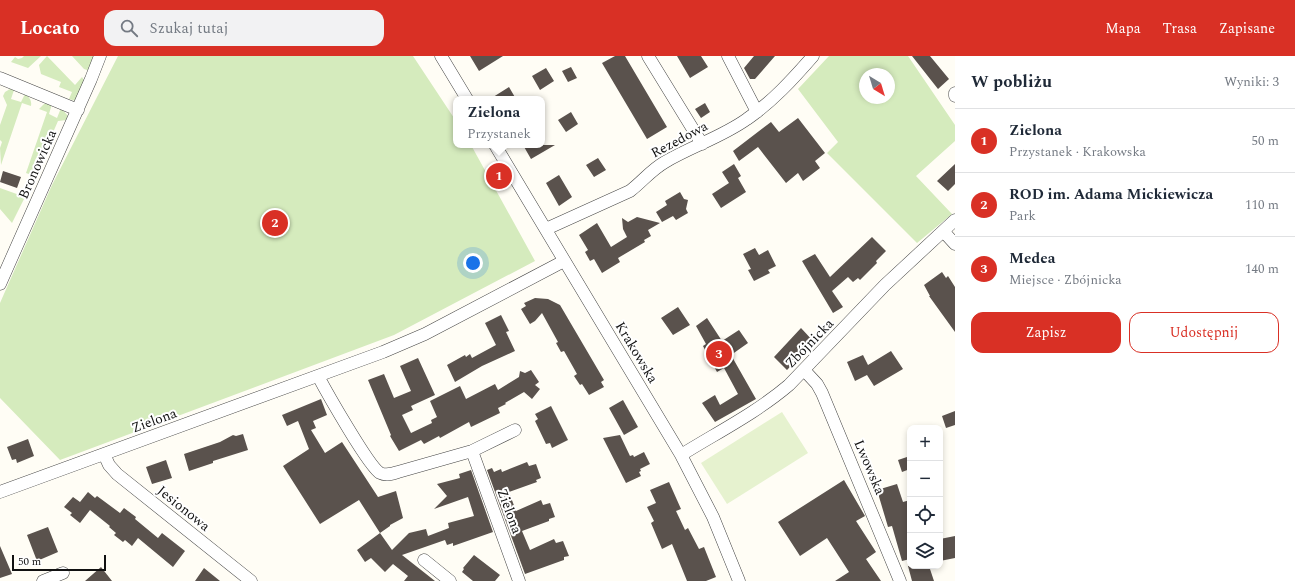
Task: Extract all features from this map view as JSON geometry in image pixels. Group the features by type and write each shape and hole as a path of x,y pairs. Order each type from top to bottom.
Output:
{"street":[{"name":"Bronowicka","path":"0,284 3,271 78,110 100,56"},
{"path":"442,56 465,96"},
{"path":"648,56 702,144"},
{"path":"728,56 757,112"},
{"name":"Rezedowa","path":"546,230 630,191 652,170 666,161 734,128 757,112 783,89 813,56"},
{"path":"0,78 78,110"},
{"name":"Krakowska","path":"497,148 681,454 714,517 739,581"},
{"name":"Zbójnicka","path":"681,454 774,398 804,370 885,285 955,220"},
{"path":"943,231 954,243"},
{"name":"Zielona","path":"0,492 383,352 425,334 564,261"},
{"name":"Lwowska","path":"804,370 817,384 822,393 900,581"},
{"path":"318,376 369,461 381,474 386,475 398,472 472,451 515,430"},
{"name":"Zielona","path":"472,451 519,581"},
{"name":"Jesionowa","path":"104,454 109,465 116,474 251,581"},
{"path":"424,560 450,581"},
{"path":"43,581 63,573"}],"green space":[{"path":"24,56 41,56 28,68 11,62 15,57 18,59"},
{"path":"47,56 75,85 82,77 85,82 76,101 69,99 72,92 59,87 61,82 41,74 39,65"},
{"path":"72,56 95,56 90,71 84,69"},
{"path":"118,56 413,56 453,116 453,148 473,148 535,261 394,335 60,460 0,398 0,303 52,185"},
{"path":"829,56 908,56 955,125 955,141 916,176 952,214 917,243 827,153 838,142 798,89"},
{"path":"10,89 14,90 11,99 21,102 25,94 30,99 31,106 22,103 1,165 0,148 2,142 0,140 0,125 7,105 3,96 5,92"},
{"path":"47,103 52,104 49,114 57,118 61,108 68,116 67,120 58,121 34,176 26,173 47,112 39,109"},
{"path":"0,188 25,197 12,223 0,209"},
{"path":"782,412 808,453 727,504 701,463"}],"building":[{"path":"470,56 503,56 479,71"},
{"path":"615,56 625,56 667,127 647,139 602,63"},
{"path":"677,56 701,56 708,67 690,78"},
{"path":"754,56 775,56 755,79 750,79 744,68"},
{"path":"912,56 930,56 949,79 938,89"},
{"path":"571,67 577,78 568,82 562,71"},
{"path":"546,68 554,81 540,90 532,76"},
{"path":"509,87 514,96 495,96"},
{"path":"705,103 710,112 701,118 695,109"},
{"path":"571,112 578,124 566,132 558,120"},
{"path":"798,118 825,153 815,161 820,168 803,181 798,173 786,183 758,147 739,161 733,151 771,122 779,132"},
{"path":"545,145 555,145 531,159 525,148 545,148"},
{"path":"598,158 606,170 594,177 586,165"},
{"path":"734,164 741,176 738,178 746,192 721,208 712,194 729,183 722,172"},
{"path":"955,164 955,184 948,191 937,181"},
{"path":"3,171 21,177 17,188 0,182"},
{"path":"559,175 572,197 559,206 546,183"},
{"path":"680,192 684,199 688,200 686,209 688,213 676,220 673,216 662,222 656,212 667,205 665,201"},
{"path":"637,217 660,223 648,230 651,236 644,240 645,242 618,258 620,262 602,273 594,259 590,261 585,252 588,250 579,235 597,223 611,247 627,237 623,229 622,218 628,222"},
{"path":"872,237 886,251 876,261 877,263 860,280 858,278 853,282 848,277 832,291 843,307 833,313 802,261 815,254 830,277"},
{"path":"755,248 759,255 768,250 776,266 768,270 770,273 754,281 748,270 751,269 743,254"},
{"path":"942,272 946,278 948,276 955,287 955,332 929,296 924,285"},
{"path":"535,298 548,299 560,305 604,380 601,382 604,387 589,395 582,384 580,385 574,376 577,374 564,351 561,352 556,343 558,342 542,313 530,324 521,309 526,306 524,303"},
{"path":"678,307 690,325 673,335 661,318"},
{"path":"501,315 509,331 506,332 515,351 482,366 455,382 447,365 465,355 466,357 470,354 472,358 496,345 485,323"},
{"path":"707,318 722,341 739,330 748,343 731,355 756,399 715,422 702,403 715,395 720,405 738,394 724,368 717,372 703,346 706,344 696,326"},
{"path":"801,328 814,342 787,370 774,357"},
{"path":"891,351 903,369 874,386 867,375 855,381 847,362 863,355 868,365"},
{"path":"418,358 435,395 411,406 413,410 402,415 411,433 432,423 431,420 437,417 430,401 460,386 466,399 495,384 498,390 519,377 520,371 525,373 531,370 539,382 535,385 540,389 532,399 524,392 498,408 500,413 471,427 469,422 440,438 439,436 424,444 421,440 399,451 390,436 391,435 368,380 384,374 394,398 411,391 400,366"},
{"path":"321,399 327,415 313,421 316,428 311,430 325,453 342,442 378,497 396,491 403,518 390,525 380,533 359,500 320,524 283,466 309,449 298,421 287,426 282,415"},
{"path":"623,400 638,427 624,435 609,408"},
{"path":"551,406 568,440 552,448 550,443 546,444 535,421 538,419 535,414"},
{"path":"955,411 955,425 946,428 942,416"},
{"path":"243,434 248,450 213,461 213,463 189,471 184,454 220,442 233,435 236,436"},
{"path":"620,435 630,456 633,455 634,457 644,452 650,464 640,469 641,471 639,472 641,476 626,483 603,438"},
{"path":"28,439 34,456 17,463 16,459 12,460 7,447"},
{"path":"907,457 907,470 902,472 898,460"},
{"path":"166,460 172,478 152,484 146,467"},
{"path":"527,462 529,466 536,464 541,478 536,480 537,482 509,492 516,511 541,500 543,505 550,503 555,517 549,519 549,521 522,531 530,550 554,539 556,543 563,541 569,556 564,557 564,560 525,574 487,470 492,468 494,472 501,469 502,472"},
{"path":"471,470 493,532 453,546 453,543 447,545 445,540 402,555 435,581 404,581 408,576 393,564 385,572 371,558 365,562 357,550 380,533 392,550 409,533 426,529 428,536 449,528 448,523 474,516 468,497 434,509 447,496 437,484 460,478 459,474"},
{"path":"844,480 865,516 856,521 876,552 866,559 881,581 835,581 849,572 827,538 800,556 778,522"},
{"path":"669,482 681,509 676,511 685,530 688,528 699,549 704,547 716,577 706,581 687,581 672,544 662,549 651,523 654,521 647,507 656,503 650,490"},
{"path":"897,484 903,502 907,501 907,560 902,561 892,526 888,527 877,490"},
{"path":"88,492 95,498 97,496 120,513 124,508 158,538 162,533 185,551 173,567 138,538 132,546 125,540 123,542 114,535 116,533 109,527 110,526 90,510 80,523 70,515 72,513 64,507 73,497 80,502"},
{"path":"48,527 58,552 37,561 27,535"},
{"path":"955,536 955,558 943,560 943,538"},
{"path":"0,546 12,574 0,578"},
{"path":"474,555 500,575 495,581 473,581 462,572 464,569 463,568"},
{"path":"101,567 112,581 85,581"},
{"path":"204,568 220,581 195,581"},
{"path":"909,569 930,569 934,581 912,581"}],"place":[{"name":"Zielona","path":"499,176"},
{"name":"ROD im. Adama Mickiewicza","path":"275,223"},
{"name":"Medea","path":"719,354"}]}
